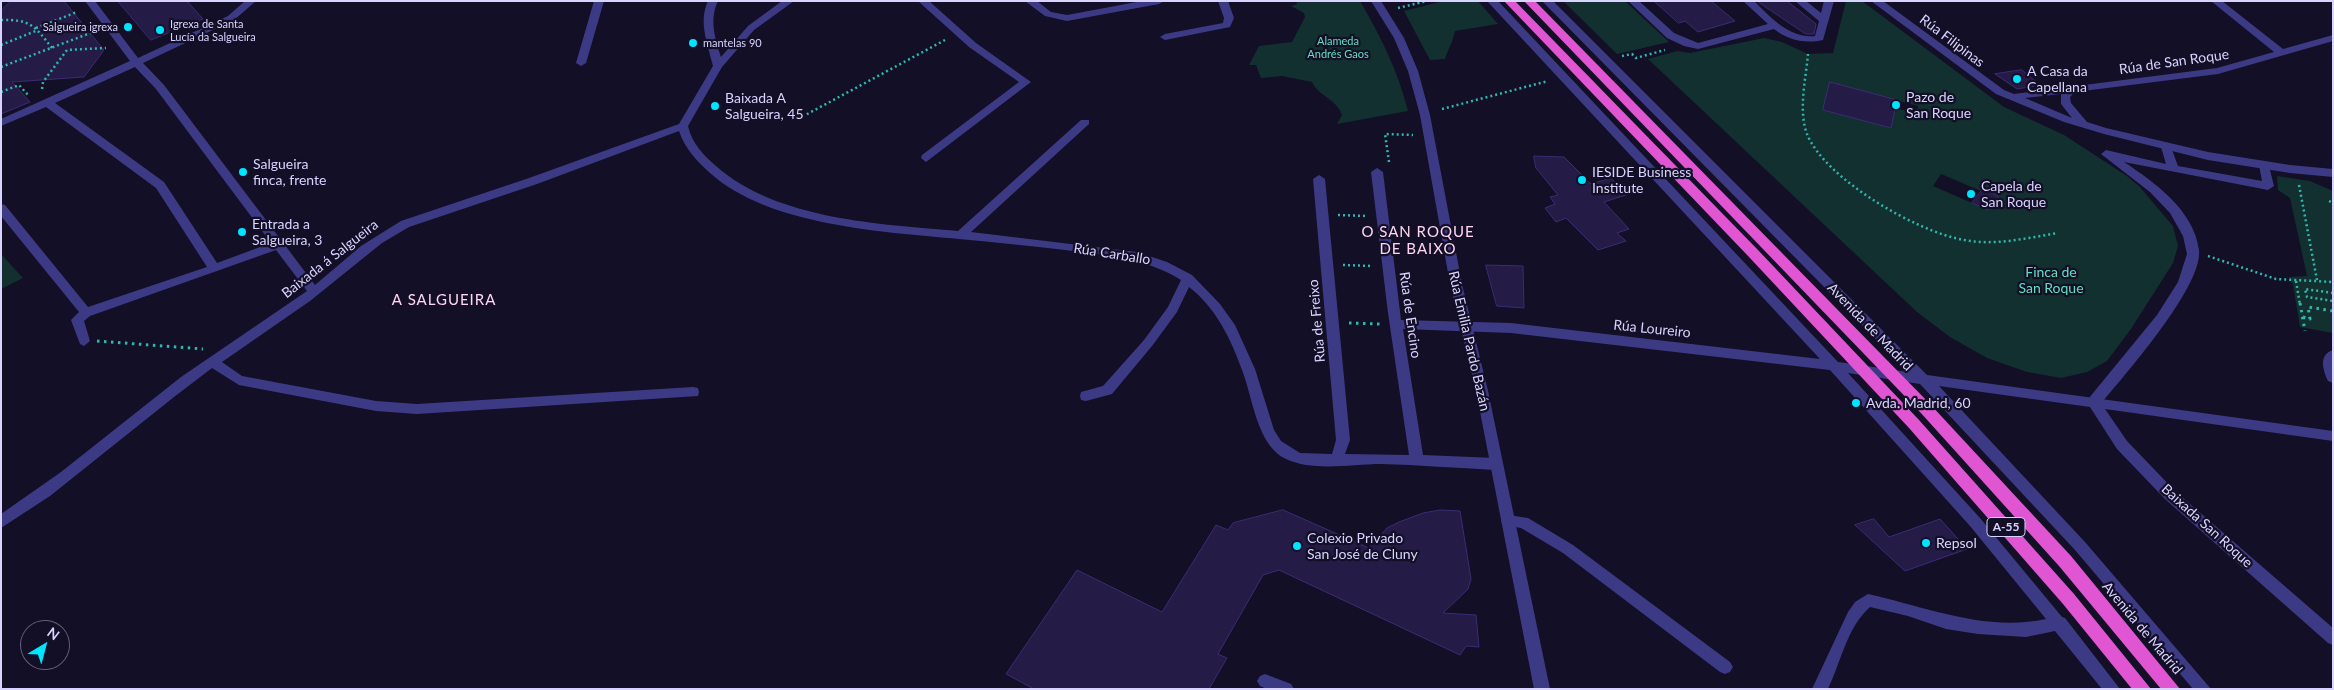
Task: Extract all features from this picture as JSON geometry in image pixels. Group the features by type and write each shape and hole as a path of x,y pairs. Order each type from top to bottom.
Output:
{"highway":[{"name":"A-55","path":"1509,1 1863,370 2044,570 2143,689"},
{"name":"Avenida de Madrid","path":"1529,1 1892,374 2065,561 2172,689"}],"street":[{"path":"90,1 136,62 160,87 314,292"},
{"path":"1,123 212,28 231,18 251,1"},
{"path":"581,63 599,1"},
{"path":"713,1 708,7 708,20 718,66"},
{"path":"683,126 718,66 750,28 789,1"},
{"path":"923,1 956,34 986,57 1026,82 926,158"},
{"path":"1030,1 1048,14 1067,18 1159,1"},
{"path":"1165,37 1227,24 1229,18 1224,1"},
{"name":"Rúa Emilia Pardo Bazán","path":"1376,1 1399,38 1413,71 1425,115 1456,284 1482,391 1495,464 1542,689"},
{"path":"1492,1 1833,365 1975,522 2060,623 2112,689"},
{"name":"Avenida de Madrid","path":"1547,1 1924,379 2080,546 2203,689"},
{"path":"1633,1 1673,39 1685,44 1698,46 1776,25"},
{"path":"1748,1 1776,25 1796,38 1809,41 1819,38 1829,1"},
{"path":"1800,1 1824,20"},
{"name":"Rúa Filipinas","path":"1876,1 1986,84 2000,92 2084,125 2166,147 2264,165 2333,173"},
{"path":"2216,1 2282,53"},
{"name":"Rúa de San Roque","path":"2015,97 2218,71 2333,38"},
{"path":"2072,90 2066,96 2066,104 2084,125"},
{"path":"47,102 160,185 214,270"},
{"path":"960,235 1085,122"},
{"name":"Rúa Carballo","path":"683,126 689,143 704,163 735,186 762,199 847,222 1137,256 1165,265 1188,278 1212,300 1234,334 1249,369 1267,429 1277,446 1294,458 1305,460 1495,464"},
{"name":"Baixada á Salgueira","path":"1,522 67,476 167,394 314,292 368,246 405,224 533,181 683,126"},
{"path":"2166,147 2173,170"},
{"path":"2094,402 2171,302 2192,265 2194,252 2189,236 2172,207 2146,183 2106,154 2173,170 2268,186 2264,165"},
{"name":"Rúa de Encino","path":"1377,172 1390,324 1417,461"},
{"name":"Rúa de Freixo","path":"1319,179 1343,440 1337,460"},
{"path":"1,208 86,313"},
{"path":"84,341 77,320 86,313 214,270 278,244"},
{"path":"1086,396 1108,390 1174,309 1188,278"},
{"name":"Rúa Loureiro","path":"1390,324 1511,328 1833,365 2333,436"},
{"path":"2333,355 2329,357 2333,378"},
{"path":"217,359 239,380 376,406 417,409 693,392"},
{"name":"Baixada San Roque","path":"2094,402 2122,445 2170,495 2333,638"},
{"path":"1508,521 1524,522 1568,549 1725,667"},
{"path":"1820,689 1839,650 1850,620 1859,606 1868,600 1908,609 1946,622 1978,627 2026,630 2060,623"},
{"path":"1266,682 1286,689"}],"path":[{"path":"1398,8 1427,1"},
{"path":"1,45 77,12"},
{"path":"1,20 23,19 37,29 52,48"},
{"path":"1,67 92,32"},
{"path":"798,119 956,34"},
{"path":"61,45 67,50 107,48"},
{"path":"1623,60 1619,57 1632,54 1636,58 1673,48"},
{"path":"42,90 43,82 67,50"},
{"path":"1808,54 1805,121 1808,134 1817,152 1855,188 1883,206 1939,233 1962,240 1990,242 2019,240 2058,233"},
{"path":"1442,109 1556,78"},
{"path":"1,92 19,85 34,101"},
{"path":"1389,167 1385,134 1419,135"},
{"path":"2297,177 2317,280"},
{"path":"1335,214 1370,216"},
{"path":"2194,252 2254,273 2287,281 2317,280 2333,282"},
{"path":"1340,265 1376,266"},
{"path":"2296,281 2305,331"},
{"path":"2333,293 2305,289 2307,297 2333,301"},
{"path":"2303,317 2310,319 2308,306 2333,311"},
{"path":"1346,323 1390,324"},
{"path":"84,341 116,341 209,349 217,359"}],"green space":[{"name":"Alameda Andrés Gaos","path":"1296,1 1360,1 1388,54 1408,111 1337,124 1342,115 1339,109 1312,82 1282,76 1261,78 1256,65 1249,65 1259,46 1292,42 1305,17 1304,13 1291,6 1297,4"},
{"path":"1443,1 1478,1 1498,24 1455,31 1445,59 1430,60 1404,11"},
{"path":"1563,1 1625,1 1669,42 1617,54"},
{"name":"Finca de San Roque","path":"1846,1 1862,1 2004,107 2064,135 2127,176 2139,186 2173,226 2178,246 2173,263 2131,329 2107,361 2087,372 2061,378 2027,372 1987,358 1950,337 1917,312 1648,59 1677,51 1690,53 1764,38 1782,42 1808,54 1833,53","holes":["1830,83 1918,106 1916,113 1895,108 1891,128 1824,110","1941,174 1981,191 1983,189 1998,196 1988,210 1933,186"]},
{"path":"2277,176 2310,181 2333,191 2333,333 2300,327 2293,285 2289,277 2307,276 2290,198 2278,190"},
{"path":"1,254 23,278 1,289"}],"building":[{"path":"11,1 64,1 104,50 84,77 12,82 30,102 1,114 1,11"},
{"name":"Igrexa de Santa Lucía da Salgueira","path":"118,1 187,1 203,19 151,40"},
{"path":"1654,1 1711,1 1735,21 1698,32 1685,21 1679,23"},
{"path":"1757,1 1787,1 1816,24 1814,34 1806,34"},
{"name":"A Casa da Capellana","path":"2022,70 2040,85 2017,89 1995,74"},
{"name":"Pazo de San Roque","path":"1830,82 1897,100 1891,128 1823,110"},
{"path":"1534,156 1564,157 1591,184 1611,178 1626,195 1604,202 1629,229 1617,233 1626,241 1598,250 1566,218 1556,222 1545,208 1555,204 1550,197 1558,195 1536,168"},
{"path":"1983,189 1998,196 1988,210 1972,203"},
{"path":"1486,265 1523,266 1524,308 1497,306"},
{"path":"1283,510 1369,548 1387,528 1399,522 1423,513 1440,510 1460,511 1471,579 1468,589 1443,613 1476,615 1479,647 1466,646 1460,655 1279,570 1263,575 1218,654 1227,658 1209,689 1034,689 1006,674 1077,570 1162,612 1216,525 1228,530 1233,523"},
{"path":"1874,519 1889,537 1940,519 1967,549 1905,571 1855,525"}],"place":[{"name":"Salgueira igrexa","path":"128,27"},
{"name":"Igrexa de Santa Lucía da Salgueira","path":"160,30"},
{"name":"mantelas 90","path":"693,43"},
{"name":"A Casa da Capellana","path":"2017,79"},
{"name":"Pazo de San Roque","path":"1896,105"},
{"name":"Baixada A Salgueira, 45","path":"715,106"},
{"name":"Salgueira finca, frente","path":"243,172"},
{"name":"IESIDE Business Institute","path":"1582,180"},
{"name":"Capela de San Roque","path":"1971,194"},
{"name":"Entrada a Salgueira, 3","path":"242,232"},
{"name":"Avda. Madrid, 60","path":"1856,403"},
{"name":"Repsol","path":"1926,543"},
{"name":"Colexio Privado San José de Cluny","path":"1297,546"}],"district":[{"name":"O SAN ROQUE DE BAIXO","path":"1418,240"},
{"name":"A SALGUEIRA","path":"444,300"}]}
